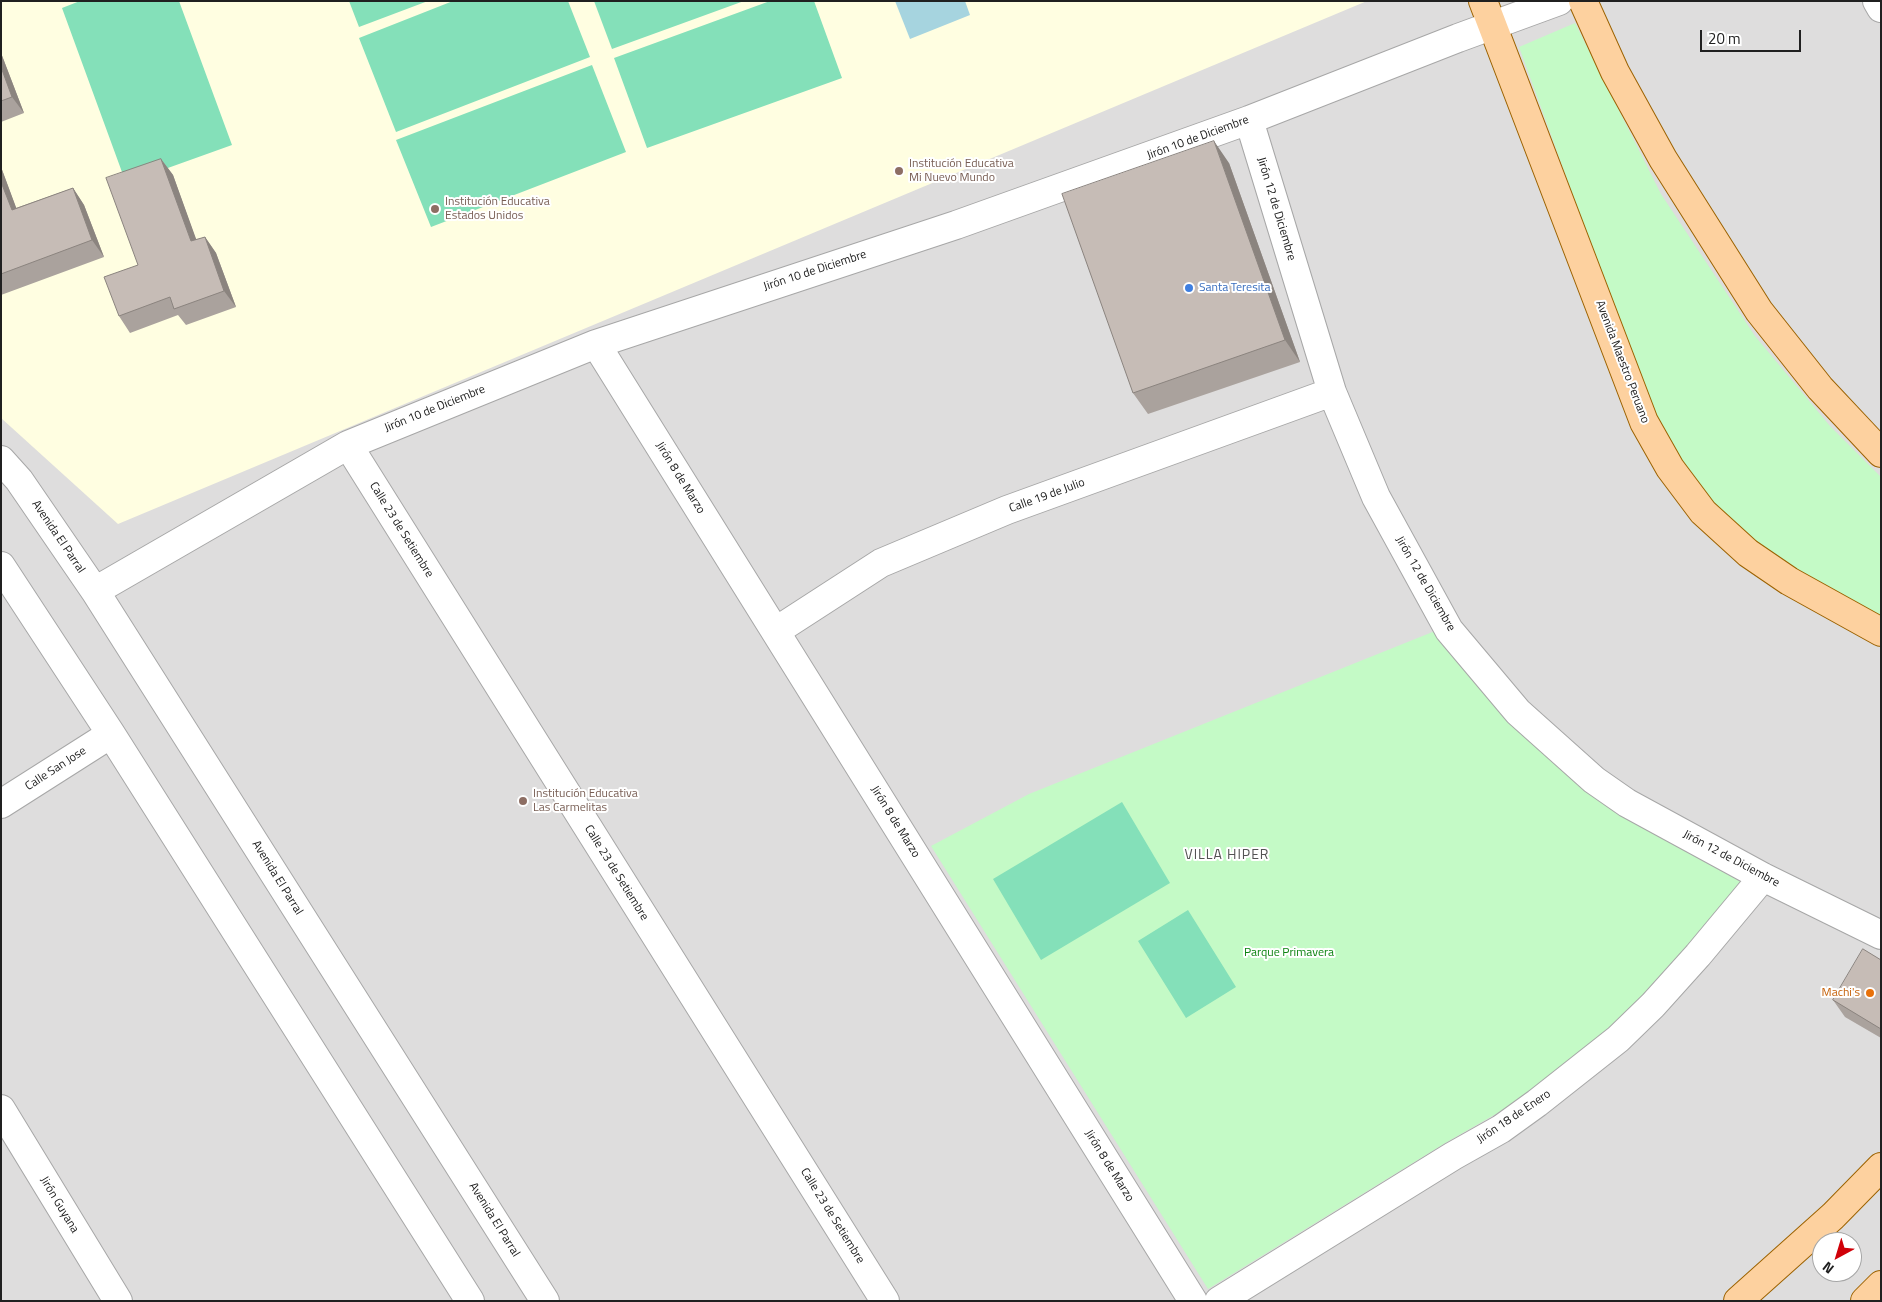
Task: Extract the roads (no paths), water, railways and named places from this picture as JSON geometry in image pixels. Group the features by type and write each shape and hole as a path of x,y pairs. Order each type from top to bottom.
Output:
{"main road":[{"name":"Avenida Maestro Peruano","path":"1483,1 1644,422 1670,468 1703,512 1748,553 1788,582 1881,632"},
{"path":"1583,1 1615,72 1663,159 1759,310 1820,388 1881,453"},
{"path":"1738,1301 1833,1216 1881,1167"},
{"path":"1865,1301 1881,1285"}],"street":[{"name":"Jirón 10 de Diciembre","path":"95,591 348,445 596,344 956,225 1249,120 1458,38 1559,1"},
{"path":"1877,1 1881,8"},
{"name":"Jirón 12 de Diciembre","path":"1249,120 1332,392 1376,497 1449,630 1518,712 1594,780 1627,803 1763,877 1881,935"},
{"name":"Jirón 8 de Marzo","path":"596,344 1193,1301"},
{"name":"Calle 19 de Julio","path":"776,631 880,563 1007,510 1332,392"},
{"name":"Calle 23 de Setiembre","path":"348,445 885,1301"},
{"name":"Avenida El Parral","path":"1,460 19,480 95,591 545,1301"},
{"path":"1,566 110,734 470,1301"},
{"name":"Calle San Jose","path":"1,804 110,734"},
{"name":"Jirón 18 de Enero","path":"1219,1301 1453,1156 1500,1129 1537,1104 1618,1039 1653,1005 1698,955 1763,877"},
{"name":"Jirón Guyana","path":"1,1109 118,1301"}],"water":[{"path":"895,1 965,1 970,15 910,39"}],"place":[{"name":"Institución Educativa Mi Nuevo Mundo","path":"899,171"},
{"name":"Institución Educativa Estados Unidos","path":"435,209"},
{"name":"Santa Teresita","path":"1189,288"},
{"name":"Institución Educativa Las Carmelitas","path":"523,801"},
{"name":"Machi's","path":"1870,993"}],"district":[{"name":"VILLA HIPER","path":"1227,856"}],"park label":[{"name":"Parque Primavera","path":"1289,953"}]}
